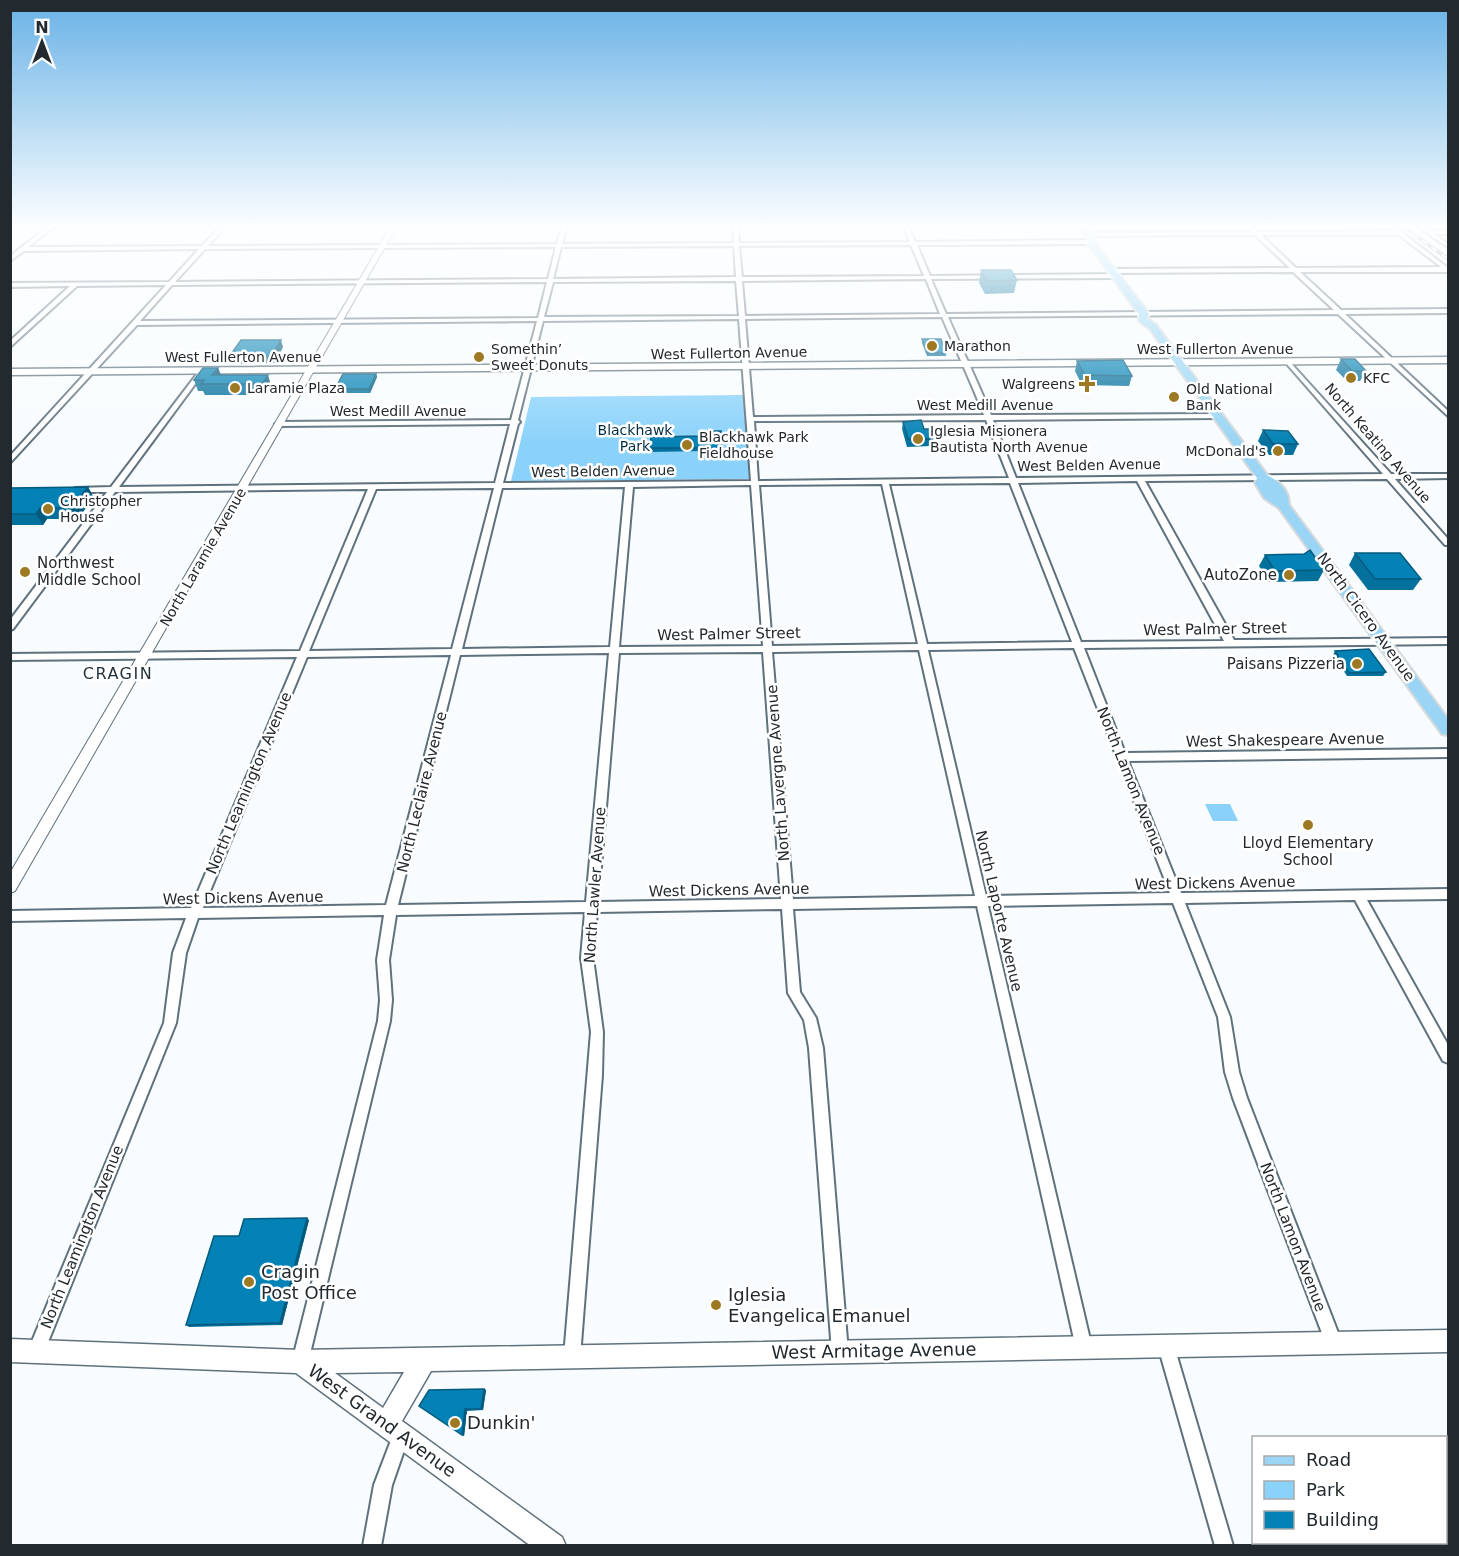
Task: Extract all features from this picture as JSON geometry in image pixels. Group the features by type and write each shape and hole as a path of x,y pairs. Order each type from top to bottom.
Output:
{"main road":[{"name":"North Cicero Avenue","path":"1132,299 1144,314 1142,319 1153,327 1263,478 1260,483 1268,495 1283,505 1449,730"},
{"name":"West Fullerton Avenue","path":"10,372 1449,360"},
{"name":"West Armitage Avenue","path":"300,1362 1449,1341"},
{"name":"West Grand Avenue","path":"10,1350 300,1362 553,1545"},
{"path":"394,1430 425,1359"}],"street":[{"path":"10,345 60,299"},
{"path":"10,461 158,299"},
{"name":"North Laramie Avenue","path":"10,887 352,299"},
{"name":"North Leclaire Avenue","path":"300,1362 384,1021 386,1000 383,960 392,910 547,299"},
{"name":"North Lavergne Avenue","path":"742,299 794,993 810,1018 816,1048 840,1352"},
{"name":"North Lamon Avenue","path":"937,299 988,417 1224,1017 1232,1072 1240,1098 1334,1343"},
{"path":"1326,299 1449,414"},
{"path":"135,323 1449,311"},
{"name":"North Keating Avenue","path":"1288,362 1449,543"},
{"path":"10,627 202,371"},
{"name":"West Medill Avenue","path":"752,419 1218,416"},
{"name":"West Medill Avenue","path":"279,424 516,422"},
{"name":"West Belden Avenue","path":"70,490 1449,476"},
{"path":"1139,478 1231,644"},
{"name":"North Laporte Avenue","path":"885,481 1084,1348"},
{"name":"North Lawler Avenue","path":"572,1357 597,1032 587,958 629,484"},
{"name":"North Leamington Avenue","path":"36,1351 170,1023 174,1006 176,964 194,913 373,487"},
{"name":"West Palmer Street","path":"10,657 1449,642"},
{"name":"West Shakespeare Avenue","path":"1122,757 1449,753"},
{"name":"West Dickens Avenue","path":"10,916 1449,894"},
{"path":"1359,896 1449,1057"},
{"path":"1167,1346 1224,1545"},
{"path":"372,1545 394,1430"}],"green space":[{"name":"Blackhawk Park","path":"744,395 751,479 511,481 531,397"},
{"path":"1205,804 1230,804 1238,821 1213,821"}],"building":[{"path":"922,339 941,339 946,353 927,353"},
{"path":"241,340 281,340 271,356 229,357"},
{"path":"1341,359 1355,359 1366,371 1352,371"},
{"path":"1123,360 1132,376 1085,375 1077,361"},
{"path":"203,368 218,368 212,375 268,375 262,384 201,384 204,380 194,380"},
{"path":"343,374 376,374 369,389 335,389"},
{"path":"921,420 924,429 930,429 933,439 908,439 903,422"},
{"path":"1263,430 1288,431 1298,444 1273,444"},
{"name":"Blackhawk Park Fieldhouse","path":"704,431 721,431 721,453 704,453 704,448 650,448 651,437 704,436"},
{"path":"88,487 71,508 40,508 36,514 10,514 10,488"},
{"path":"1310,550 1324,570 1275,571 1265,555 1304,554"},
{"path":"1355,553 1400,553 1421,579 1375,579"},
{"name":"Paisans Pizzeria","path":"1369,649 1386,672 1349,673 1335,651"},
{"name":"Cragin Post Office","path":"307,1218 280,1323 186,1325 214,1236 239,1236 244,1219"},
{"name":"Dunkin'","path":"484,1389 481,1409 465,1409 462,1435 419,1406 429,1390"}],"place":[{"name":"Marathon","path":"932,346"},
{"name":"Somethin’ Sweet Donuts","path":"479,357"},
{"name":"KFC","path":"1351,378"},
{"name":"Walgreens","path":"1087,384"},
{"name":"Laramie Plaza","path":"235,388"},
{"name":"Old National Bank","path":"1174,397"},
{"name":"Iglesia Misionera Bautista North Avenue","path":"918,439"},
{"name":"Blackhawk Park Fieldhouse","path":"687,445"},
{"name":"McDonald's","path":"1278,451"},
{"name":"Christopher House","path":"48,509"},
{"name":"Northwest Middle School","path":"25,572"},
{"name":"AutoZone","path":"1289,575"},
{"name":"Paisans Pizzeria","path":"1357,664"},
{"name":"Lloyd Elementary School","path":"1308,825"},
{"name":"Cragin Post Office","path":"249,1282"},
{"name":"Iglesia Evangelica Emanuel","path":"716,1305"},
{"name":"Dunkin'","path":"455,1423"}],"district":[{"name":"CRAGIN","path":"118,673"}]}
